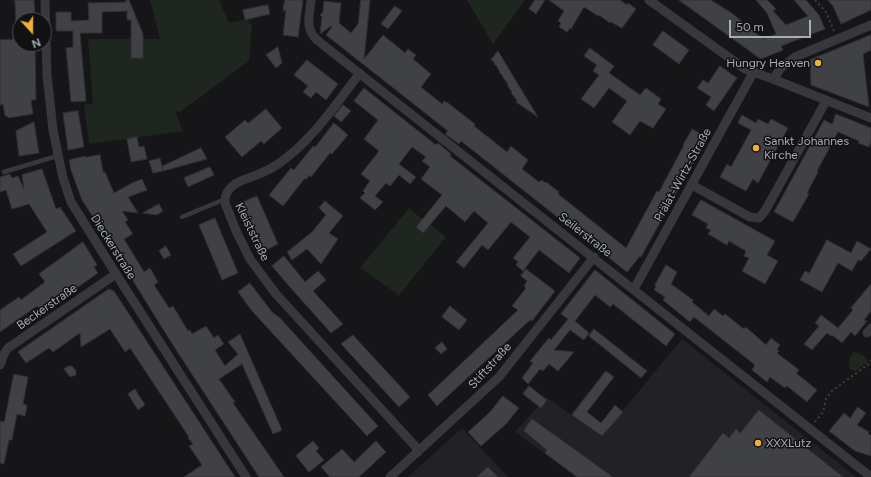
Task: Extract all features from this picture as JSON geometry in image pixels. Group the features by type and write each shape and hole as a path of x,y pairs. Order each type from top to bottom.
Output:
{"street":[{"name":"Dieckerstraße","path":"45,0 48,95 57,156 66,190 74,207 116,274 246,477"},
{"name":"Seilerstraße","path":"311,0 309,23 311,34 871,477"},
{"path":"649,0 745,69 871,118"},
{"path":"774,79 781,68 790,60 871,25"},
{"name":"Kleiststraße","path":"360,73 302,144 271,168 256,176 241,180 233,186 228,191 225,203 237,233 258,271 276,294 415,446 418,452"},
{"name":"Prälat-Wirtz-Straße","path":"634,289 753,73"},
{"path":"692,185 750,217 759,218 765,211 826,101"},
{"name":"Stiftstraße","path":"390,477 499,377 594,257"},
{"name":"Beckerstraße","path":"0,366 4,354 8,348 116,274"}],"lane":[{"path":"4,172 57,156"},
{"path":"182,217 225,199"}],"path":[{"path":"815,0 826,12 838,38"},
{"path":"809,428 823,412 826,399 832,391 870,363 871,360"}],"shaded area":[{"path":"150,0 219,0 229,23 248,19 249,24 252,24 249,61 180,112 175,111 183,131 89,144 84,105 93,103 88,39 160,39"},
{"path":"467,0 525,0 493,44"},
{"path":"409,208 422,219 416,227 423,233 430,224 446,237 399,295 360,268"},
{"path":"682,339 856,477 577,477 515,432 546,397 602,436"},
{"path":"853,352 862,355 868,362 855,371 850,369 849,364"},
{"path":"462,428 508,477 408,477"}],"building":[{"path":"15,0 34,0 35,12 16,12"},
{"path":"126,0 129,0 143,34 143,58 131,58 131,20 127,20 127,11 102,12 102,33 80,33 86,101 71,102 66,48 73,47 73,31 56,31 56,12 71,12 71,21 89,20 88,3 126,2"},
{"path":"285,0 303,0 298,37 283,35 286,10 283,11"},
{"path":"361,0 370,0 364,59 383,35 405,53 408,49 416,55 413,59 431,74 421,87 442,104 444,101 448,103 507,152 511,146 528,160 522,169 539,182 542,180 545,183 546,182 559,192 558,194 626,248 657,191 659,192 692,129 707,137 641,257 640,256 627,272 461,141 459,144 445,134 448,131 326,35 332,27 331,26 320,34 322,17 320,15 323,12 324,1 341,3 339,23 351,33 358,24"},
{"path":"535,0 545,0 536,14 529,9"},
{"path":"549,0 620,0 627,5 628,3 636,9 622,28 611,22 610,23 584,7 571,29 570,28 567,32 559,27 561,23 558,21 564,11"},
{"path":"679,0 711,0 733,14 763,39 776,34 767,13 756,0 767,0 776,9 773,11 786,25 808,16 794,0 806,0 819,15 825,29 781,46 783,50 761,59"},
{"path":"828,0 871,0 871,10 841,24 833,6"},
{"path":"268,5 270,14 245,20 243,10"},
{"path":"395,6 402,11 388,29 381,24"},
{"path":"663,31 689,50 679,64 653,45"},
{"path":"871,35 871,50 863,54 869,107 811,85 810,60"},
{"path":"12,39 12,52 35,52 36,100 31,100 33,114 8,118 5,116 3,104 0,105 0,40"},
{"path":"278,47 282,63 276,68 266,55"},
{"path":"590,48 614,66 609,73 640,95 646,88 661,99 658,104 666,109 653,128 640,121 630,135 612,122 627,101 609,88 594,108 581,99 599,75 593,71 597,65 584,56"},
{"path":"498,51 538,117 516,102 517,100 511,93 512,92 507,85 508,84 497,68 498,67 491,60"},
{"path":"307,60 338,84 326,100 316,92 311,98 303,92 308,86 294,75"},
{"path":"720,66 737,78 714,111 706,105 711,97 697,88 703,80 708,83"},
{"path":"364,88 436,145 438,143 451,154 450,156 580,258 569,273 539,250 523,271 516,265 518,262 513,258 530,237 511,222 488,250 482,245 464,268 456,262 488,223 474,211 465,222 446,206 423,233 416,227 442,195 421,179 430,167 422,161 426,157 412,147 399,164 416,177 410,184 399,175 390,186 386,183 375,196 383,202 375,210 360,198 365,193 363,191 370,181 361,174 379,151 364,139 378,120 354,101"},
{"path":"343,105 351,111 341,122 334,116"},
{"path":"266,109 282,128 264,144 261,141 242,157 225,137 245,120 248,123"},
{"path":"78,111 84,147 68,150 63,113"},
{"path":"836,114 871,128 871,142 869,147 838,132 817,171 818,172 807,193 809,194 793,222 774,212 824,120 832,124"},
{"name":"Sankt Johannes Kirche","path":"742,115 756,123 758,119 768,124 771,119 788,128 758,183 753,179 746,191 720,177 727,164 731,167 751,130 738,123"},
{"path":"34,122 39,153 19,156 16,131"},
{"path":"334,123 348,135 332,154 330,153 311,177 309,175 306,180 305,178 283,206 269,195 291,168 294,170 313,146 315,147"},
{"path":"137,137 139,147 144,146 147,159 131,162 127,139"},
{"path":"201,148 207,159 153,173 149,161 160,158 162,166"},
{"path":"100,155 103,172 105,172 114,193 142,179 147,190 128,197 138,213 122,211 128,220 125,222 133,234 124,239 144,272 150,268 158,282 154,285 169,308 173,306 188,331 190,330 192,334 206,326 214,338 218,335 224,344 215,350 225,366 238,354 228,342 240,334 282,430 273,434 242,364 219,379 235,402 233,403 284,477 259,477 171,342 112,247 116,245 104,226 100,228 82,200 69,160 85,156"},
{"path":"210,167 214,175 188,187 184,178"},
{"path":"42,169 56,209 60,207 76,231 21,266 13,254 47,232 29,204 12,209 6,190 0,192 0,177 10,174 12,178 18,176 24,189 22,175"},
{"path":"257,196 278,244 262,252 241,203"},
{"path":"701,200 775,241 767,255 778,261 765,284 742,271 749,258 744,256 746,251 729,241 727,245 708,234 711,230 706,228 708,224 692,215"},
{"path":"325,201 343,216 329,233 338,239 321,264 307,249 292,260 287,252 312,232 326,215 319,208"},
{"path":"159,204 163,211 157,215 143,213"},
{"path":"215,218 238,273 222,280 199,225"},
{"path":"827,240 851,253 857,241 871,249 861,261 858,260 852,271 838,263 822,292 800,280 805,271 809,273"},
{"path":"83,242 97,265 94,267 98,273 68,294 67,292 56,300 55,305 49,304 41,311 37,306 0,332 0,310 19,297 21,300 45,282 39,274"},
{"path":"166,246 171,255 164,259 159,251"},
{"path":"284,256 305,282 318,271 326,280 313,291 343,324 331,333 272,266"},
{"path":"666,265 677,272 671,284 693,300 692,302 709,316 714,309 723,316 725,314 744,329 746,327 766,345 771,338 780,345 777,349 779,351 777,353 799,370 796,373 817,390 807,402 787,386 785,388 770,377 767,382 752,370 755,365 745,357 694,317 690,322 663,300 665,297 654,290 655,285"},
{"path":"526,269 555,291 532,321 530,320 437,406 428,395 518,310 512,306 526,288 524,286 527,281 521,276"},
{"path":"595,270 675,334 666,346 613,304 610,307 595,295 575,321 589,333 584,340 570,330 554,350 574,352 558,371 549,364 543,371 540,369 528,384 522,378 533,363 530,361 549,338 551,340 568,319 561,314"},
{"path":"250,283 272,312 280,318 378,426 367,436 252,311 238,292"},
{"path":"871,284 871,311 864,320 867,321 855,336 851,332 842,343 827,333 812,350 804,344 819,326 815,323 821,315 838,328 853,310 851,308"},
{"path":"109,289 114,291 235,477 184,477 202,465 189,446 193,444 130,348 125,352 110,329 81,347 80,333 53,352 49,348 26,363 18,352"},
{"path":"450,306 467,320 459,330 442,317"},
{"path":"594,329 647,371 641,378 589,336"},
{"path":"353,335 410,397 399,407 341,344"},
{"path":"442,342 447,349 441,354 435,348"},
{"path":"72,366 76,371 76,375 70,377 64,369"},
{"path":"606,371 614,377 587,412 601,423 615,405 623,412 602,436 572,415"},
{"path":"14,374 28,377 23,404 27,405 25,416 17,414 12,440 9,440 4,464 0,463 0,421 4,422"},
{"path":"529,386 547,400 541,408 523,394"},
{"path":"135,389 145,405 138,410 128,394"},
{"path":"503,396 519,408 506,424 481,446 468,432 490,412"},
{"path":"858,407 866,413 857,425 869,432 868,433 871,436 871,456 855,451 829,431 844,413 850,418"},
{"name":"XXXLutz","path":"759,410 843,477 689,477 723,433 729,438 736,429 740,433"},
{"path":"532,419 613,477 577,477 545,453 547,450 524,431"},
{"path":"313,441 319,448 316,451 324,460 309,472 296,456"},
{"path":"376,441 386,452 359,477 330,477 321,467 342,449 354,462"},
{"path":"488,467 498,477 477,477"}],"place":[{"name":"Hungry Heaven","path":"818,63"},
{"name":"Sankt Johannes Kirche","path":"756,148"},
{"name":"XXXLutz","path":"758,443"}]}
